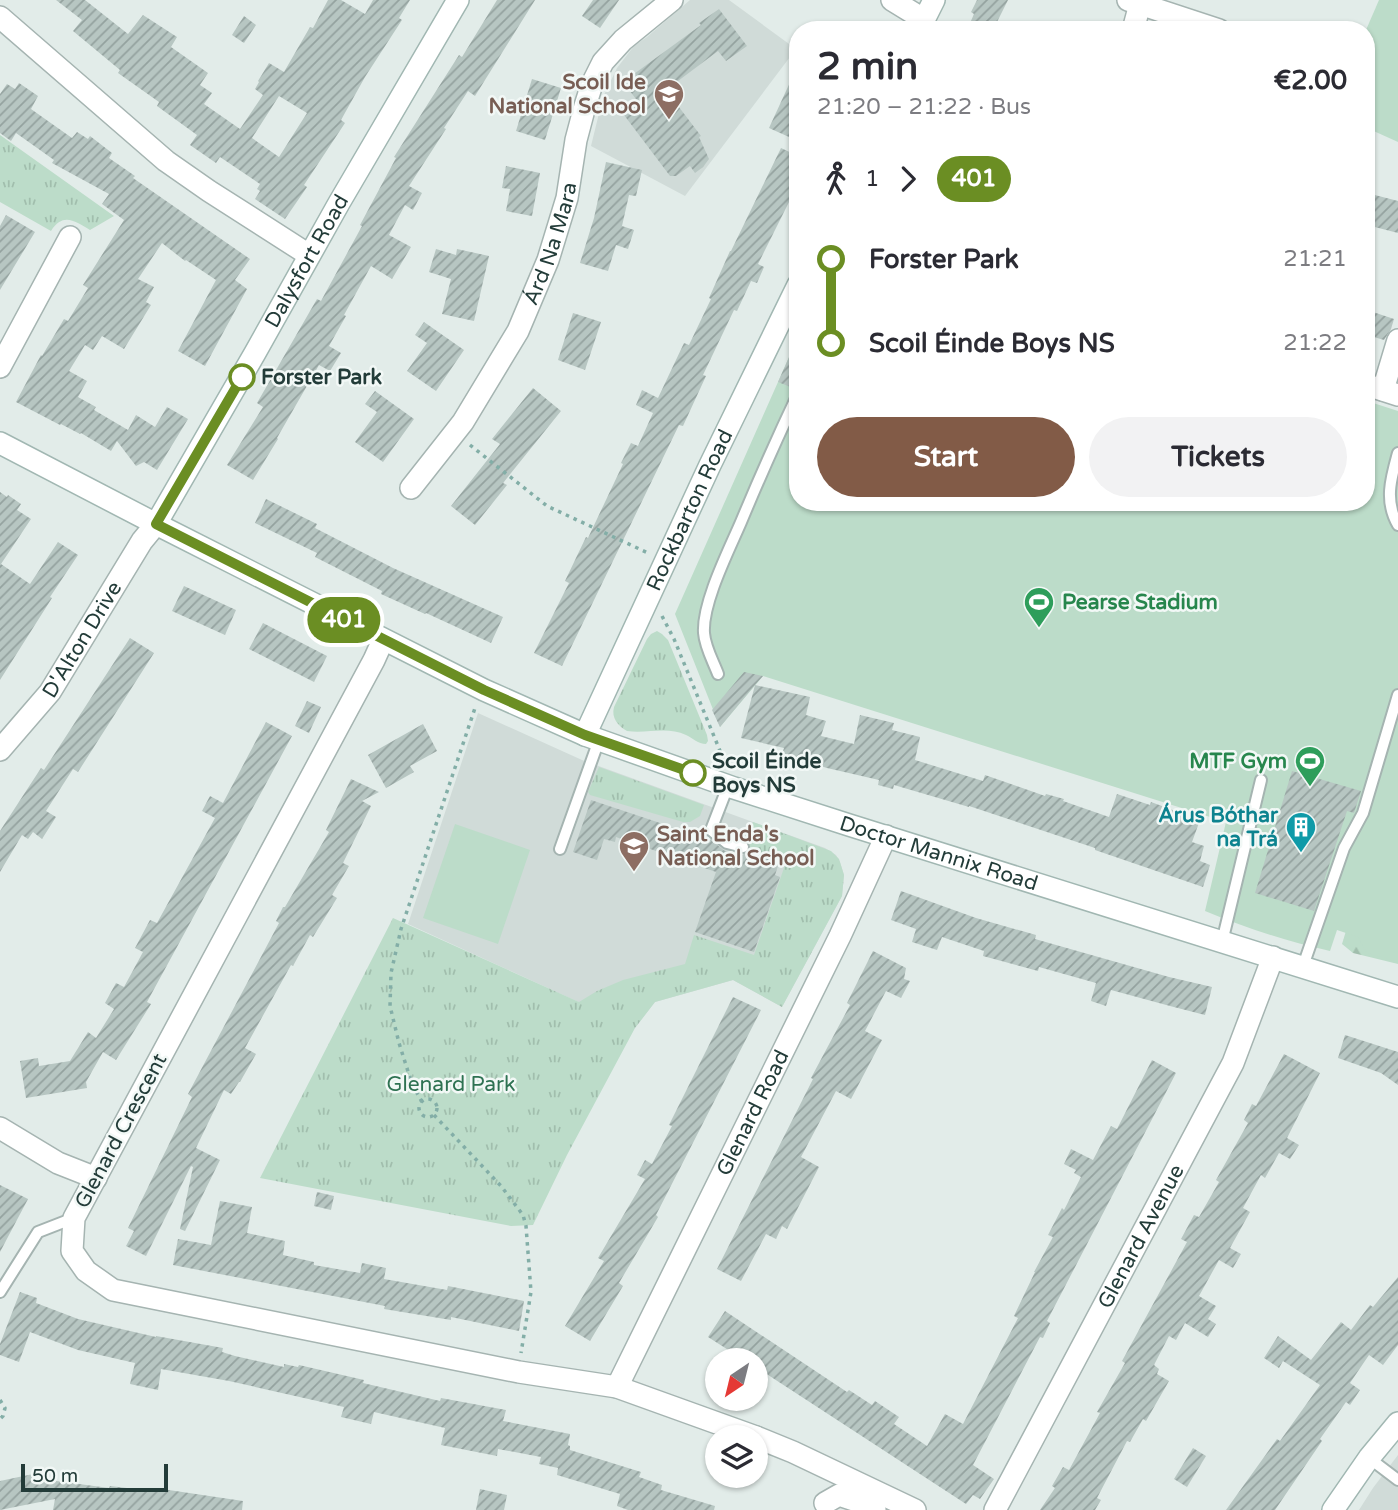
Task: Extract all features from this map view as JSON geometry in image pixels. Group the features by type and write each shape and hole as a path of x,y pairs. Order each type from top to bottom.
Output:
{"street":[{"name":"Dalysfort Road","path":"156,524 458,0"},
{"name":"Árd Na Mara","path":"411,488 463,422 518,331 548,260 567,198 576,140 592,84 603,62 623,40 672,0"},
{"path":"892,0 916,21"},
{"path":"923,21 934,0"},
{"path":"1133,21 1134,2 1192,21"},
{"path":"0,17 166,161 309,256"},
{"path":"0,367 70,237"},
{"name":"Rockbarton Road","path":"592,738 649,598 789,303"},
{"path":"1382,390 1398,340"},
{"name":"Doctor Mannix Road","path":"0,443 383,640 484,690 592,738 727,775 886,836 1398,998"},
{"name":"D'Alton Drive","path":"0,750 50,692 142,541 156,524"},
{"name":"Glenard Crescent","path":"383,640 74,1218 72,1251 86,1271 113,1290 519,1372 617,1387 723,1425"},
{"name":"Glenard Road","path":"617,1387 834,948 886,836"},
{"name":"Glenard Avenue","path":"995,1510 1233,1063 1273,957"},
{"path":"0,1128 58,1163 96,1178"},
{"path":"1333,1510 1398,1423"},
{"name":"Glenard Crescent","path":"768,1442 915,1510"},
{"path":"825,1503 839,1495 875,1510"}],"lane":[{"path":"718,674 704,632 709,602 734,537 789,412"},
{"path":"1398,453 1391,478 1390,499 1391,513 1398,524"},
{"path":"1303,967 1345,848 1363,813 1398,695"},
{"path":"560,849 590,763 592,738"},
{"path":"727,775 711,830 727,843 743,847"},
{"path":"1222,942 1261,780"},
{"path":"0,1292 38,1232 74,1218"},
{"path":"1370,1458 1398,1480"}],"path":[{"path":"455,433 547,506 666,561"},
{"path":"649,598 662,615 674,639 727,775"},
{"path":"422,1102 412,1084 390,1006 391,973 416,879 474,711 484,690"},
{"path":"425,1100 433,1101 437,1108 435,1115 427,1118 420,1113 419,1105 425,1100"},
{"path":"435,1115 523,1215 531,1292 519,1372"},
{"path":"0,1400 5,1408 0,1419"}],"shaded area":[{"name":"Scoil Ide National School","path":"690,0 729,0 789,44 789,58 685,196 591,146 603,97 617,68 634,46"},
{"name":"Saint Enda's National School","path":"478,713 582,760 825,848 836,855 844,875 842,896 782,1007 733,980 655,1002 635,1028 408,924"},
{"path":"1398,1455 1398,1510 1359,1510 1373,1488"}],"green space":[{"path":"1379,0 1398,0 1398,142 1375,132 1375,21 1370,21"},
{"path":"0,135 114,216 90,230 74,221 65,220 51,231 0,202"},
{"name":"Pearse Stadium","path":"789,357 789,511 1375,511 1375,404 1398,411 1398,962 1367,953 1358,937 1337,930 1330,951 1266,934 1205,911 1226,822 763,676 720,727 675,614"},
{"path":"657,631 668,640 707,735 706,744 679,732 627,731 614,718 614,707 647,639"},
{"path":"599,767 704,805 700,816 690,822 683,822 590,795 588,792"},
{"name":"Glenard Park","path":"753,822 831,851 839,859 844,875 842,896 782,1007 733,980 655,1002 635,1028 533,1225 511,1226 260,1178 393,918 579,1002 623,980 685,964 694,935 754,955 786,862 756,852 748,846"},
{"path":"455,824 530,850 498,944 423,918"},
{"path":"1346,931 1398,943 1398,964 1353,953 1342,944"}],"building":[{"path":"56,0 85,0 128,34 143,15 177,37 171,47 208,73 200,85 212,93 204,104 240,129 263,95 255,89 269,63 284,72 328,0 341,0 365,14 373,0 410,0 399,18 402,20 341,120 345,123 285,219 255,199 260,191 257,189 260,184 220,157 216,163 190,145 197,135 157,106 159,102 118,73 120,70 73,31 82,20","holes":["279,96 307,113 279,157 252,138"]},
{"path":"497,0 535,0 475,96 468,91 409,186 422,193 413,210 405,205 389,235 411,247 392,279 371,266 329,346 341,353 330,371 319,365 253,480 227,465 263,407 257,403 317,299 321,301 362,226 360,225 396,158 394,157"},
{"path":"593,0 619,0 600,28 582,16"},
{"path":"977,0 1008,0 998,21 971,21 974,14 971,12"},
{"path":"719,9 747,46 726,61 718,51 666,90 701,136 699,137 709,159 695,173 690,166 676,176 670,176 624,115 639,103 623,82"},
{"path":"244,16 256,25 244,43 232,35"},
{"path":"532,79 561,88 545,140 516,131"},
{"path":"19,83 38,96 31,109 72,138 77,132 88,139 90,136 112,153 109,158 135,176 133,178 250,259 235,280 247,289 205,366 178,351 216,280 162,243 138,279 154,287 146,302 151,305 124,349 102,336 93,350 85,345 69,371 87,381 78,397 128,430 136,415 155,427 167,407 188,419 157,470 144,462 136,466 117,441 111,451 81,433 16,402 41,355 64,319 68,321 88,288 83,285 124,220 102,204 109,194 52,163 54,160 16,133 11,141 0,133 0,94 7,84 15,89"},
{"path":"789,85 789,137 769,128"},
{"path":"781,148 789,152 789,202 758,264 764,267 757,283 751,281 737,311 734,310 703,375 706,376 683,426 679,425 562,666 534,653 569,583 565,581 586,537 588,538 623,464 621,463 631,443 638,446 653,413 636,405 642,390 658,398 684,343 689,345"},
{"path":"606,162 642,170 636,196 629,195 622,226 634,230 628,249 616,245 608,271 580,263 594,218"},
{"path":"506,166 540,173 532,216 506,211 510,189 502,188"},
{"path":"1375,195 1398,201 1398,233 1375,227"},
{"path":"6,215 35,232 0,290 0,226"},
{"path":"436,249 456,255 457,249 489,256 474,321 442,314 451,279 429,272"},
{"path":"573,313 601,322 585,370 558,360"},
{"path":"1375,313 1394,319 1384,340 1375,337"},
{"path":"424,322 464,350 436,391 407,371 427,343 415,335"},
{"path":"789,357 789,386 778,382"},
{"path":"533,388 561,411 503,483 507,485 475,525 451,506 500,444 492,439"},
{"path":"375,391 414,419 383,462 355,442 377,412 365,404"},
{"path":"0,492 21,504 17,510 31,519 1,564 30,584 58,542 78,555 0,680"},
{"path":"266,499 317,524 315,528 393,568 503,617 491,643 381,594 382,591 315,557 317,553 255,523"},
{"path":"184,586 236,610 225,635 172,611"},
{"path":"263,623 327,656 314,682 249,649"},
{"path":"130,638 154,653 78,772 73,769 46,811 56,817 42,839 33,832 28,839 22,835 0,872 0,831 41,768 44,770"},
{"path":"744,672 763,676 720,727 712,710"},
{"path":"755,685 810,697 806,715 826,721 821,736 854,744 860,715 894,723 892,730 920,737 915,760 983,781 985,775 1045,796 1046,794 1064,799 1063,801 1109,817 1117,794 1150,805 1151,802 1200,820 1192,842 1204,846 1200,861 1210,865 1203,887 969,806 894,785 893,789 878,785 879,780 827,768 782,754 784,748 741,738"},
{"path":"307,701 321,707 309,733 295,726"},
{"path":"266,722 292,736 147,1002 151,1004 116,1060 103,1052 86,1082 87,1088 26,1098 20,1061 38,1058 39,1066 70,1061 88,1032 96,1038 114,1009 105,1003 116,983 124,987 143,952 135,948 150,920 157,923 215,818 202,811 210,796 223,803"},
{"path":"423,724 437,751 410,766 414,772 386,788 368,755"},
{"name":"Árus Bóthar na Trá","path":"1292,771 1361,791 1354,813 1347,811 1314,911 1255,893"},
{"path":"351,779 379,792 362,801 371,806 343,863 349,866 332,895 337,898 313,937 310,935 293,966 291,965 245,1048 256,1054 231,1094 224,1090 196,1148 220,1160 185,1231 180,1229 193,1167 191,1166 146,1256 126,1246 134,1231 128,1228 192,1097 188,1094 279,923 276,921 283,907 329,832 326,830"},
{"path":"591,800 711,840 725,851 742,855 749,852 779,863 775,875 780,877 754,952 695,932 716,872 616,837 615,842 604,839 597,860 573,852"},
{"path":"901,891 976,918 1036,935 1035,939 1212,987 1205,1015 1111,990 1106,1006 1091,1001 1096,983 1039,967 1038,971 983,956 984,951 942,937 937,950 912,942 916,929 891,920"},
{"path":"873,951 906,968 904,979 910,981 901,998 886,991 865,1031 882,1040 851,1099 836,1091 801,1157 819,1167 787,1229 782,1226 776,1239 766,1234 741,1281 717,1269 850,1005 847,1003"},
{"path":"733,997 761,1010 656,1215 658,1217 619,1283 623,1286 590,1341 565,1326 604,1261 598,1258 645,1179 637,1175 645,1160 652,1164"},
{"path":"1345,1035 1398,1052 1398,1085 1381,1073 1338,1058"},
{"path":"1284,1054 1320,1073 1287,1138 1299,1145 1290,1159 1279,1153 1265,1178 1261,1175 1243,1208 1250,1212 1230,1248 1241,1254 1233,1268 1219,1260 1199,1296 1216,1306 1208,1319 1216,1324 1208,1337 1185,1323 1176,1340 1169,1336 1154,1365 1159,1369 1157,1374 1169,1381 1146,1421 1143,1419 1130,1442 1127,1441 1097,1498 1101,1500 1095,1510 1040,1510 1055,1488 1052,1486 1063,1467 1069,1470 1100,1413 1097,1412 1125,1363 1122,1361 1187,1242 1181,1239 1194,1215 1199,1217 1219,1182 1216,1180 1248,1123 1244,1120 1252,1104 1256,1106"},
{"path":"1152,1060 1176,1073 1047,1321 1050,1323 1043,1338 1040,1337 973,1465 994,1479 980,1499 973,1495 966,1504 768,1375 768,1348 725,1348 708,1337 725,1311 847,1392 849,1390 872,1405 875,1401 899,1417 894,1424 927,1446 945,1414 963,1424 1018,1318 1014,1316 1053,1237 1048,1235 1081,1177 1074,1173 1076,1170 1064,1164 1071,1149 1093,1160 1111,1126 1117,1129"},
{"path":"0,1185 28,1199 0,1252"},
{"path":"317,1192 334,1196 331,1210 314,1206"},
{"path":"220,1201 252,1207 247,1233 285,1241 283,1255 314,1262 314,1265 360,1273 362,1263 386,1268 384,1279 447,1290 448,1286 524,1301 519,1331 451,1317 451,1320 384,1309 385,1306 173,1265 178,1239 211,1245"},
{"path":"1398,1277 1398,1345 1383,1365 1369,1355 1350,1383 1360,1390 1350,1405 1346,1402 1275,1510 1226,1510 1320,1385 1283,1361 1279,1368 1264,1358 1278,1336 1311,1360 1341,1322 1351,1330 1370,1305 1373,1307"},
{"path":"20,1292 37,1298 36,1303 78,1319 156,1337 223,1348 222,1352 284,1367 284,1364 299,1365 440,1401 441,1398 506,1410 503,1421 570,1434 570,1450 641,1472 639,1477 662,1485 661,1490 715,1506 714,1510 628,1510 617,1506 620,1494 557,1475 558,1468 539,1464 541,1457 498,1449 497,1456 441,1445 445,1428 374,1412 371,1424 341,1417 344,1407 161,1369 158,1390 130,1384 135,1363 78,1350 30,1332 19,1362 0,1355 0,1344"},
{"path":"1193,1448 1206,1456 1187,1487 1174,1479"},
{"path":"33,1474 34,1478 109,1488 161,1492 162,1489 243,1501 242,1510 53,1510 55,1499 0,1510 0,1481"},
{"path":"480,1489 507,1495 504,1510 476,1510"}],"bus line":[{"name":"401","path":"242,377 156,524 484,690 585,735 693,773"}],"place":[{"name":"Scoil Ide National School","path":"669,121"},
{"name":"Forster Park","path":"242,377"},
{"name":"Pearse Stadium","path":"1039,629"},
{"name":"Scoil Éinde Boys NS","path":"693,773"},
{"name":"MTF Gym","path":"1310,788"},
{"name":"Árus Bóthar na Trá","path":"1301,854"},
{"name":"Saint Enda's National School","path":"634,873"}]}
